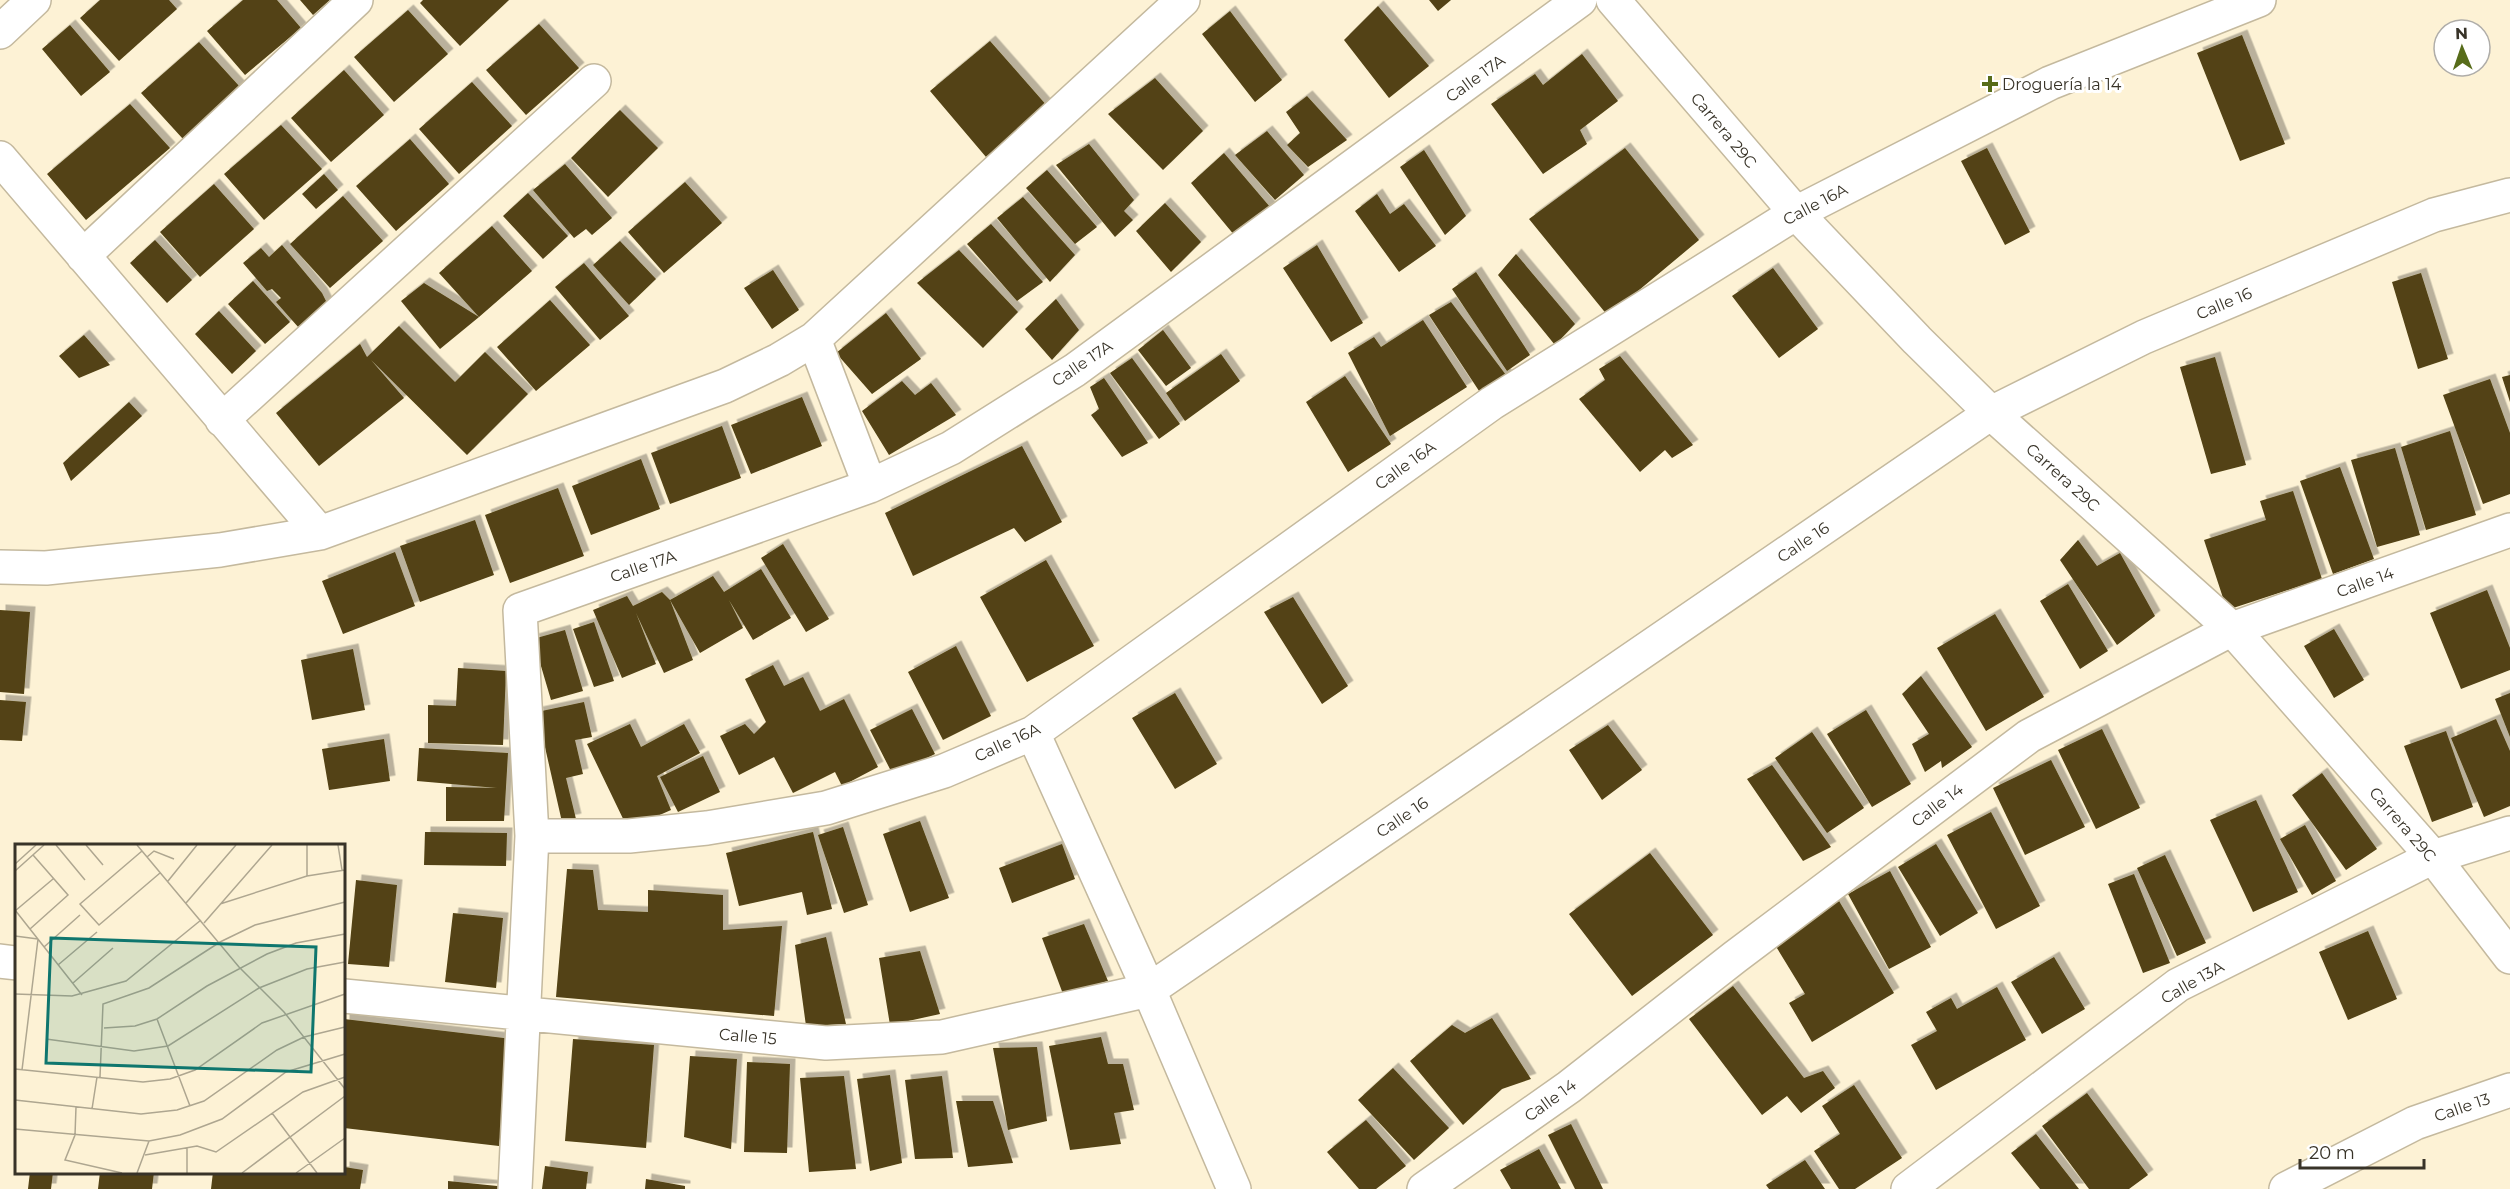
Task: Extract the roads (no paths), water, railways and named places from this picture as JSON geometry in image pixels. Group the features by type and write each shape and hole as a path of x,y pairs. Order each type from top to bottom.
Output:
{"street":[{"path":"0,32 34,0"},
{"path":"83,256 356,0"},
{"path":"0,567 46,568 220,550 320,533 725,386 779,360 814,339 1183,0"},
{"name":"Calle 17A","path":"532,836 520,610 870,486 951,448 1075,370 1580,0"},
{"name":"Carrera 29C","path":"1613,0 1796,213 1917,340 1991,413 2232,629 2433,857 2510,957"},
{"name":"Calle 16A","path":"532,836 629,836 707,828 826,808 944,771 1033,733 1492,403 1796,213 2050,83 2259,0"},
{"path":"222,420 594,81"},
{"path":"0,158 320,533"},
{"name":"Calle 16","path":"1149,990 1991,413 2144,338 2434,215 2510,195"},
{"path":"814,339 870,486"},
{"name":"Calle 14","path":"1424,1189 1569,1087 1735,957 2029,736 2232,629 2510,530"},
{"path":"1033,733 1149,990 1234,1189"},
{"name":"Calle 13A","path":"1908,1189 2178,986 2433,857 2510,833"},
{"path":"515,1189 532,836"},
{"path":"0,962 15,963"},
{"name":"Calle 15","path":"345,996 826,1043 942,1037 1149,990"},
{"name":"Calle 13","path":"2286,1189 2415,1123 2510,1090"}],"place":[{"name":"Droguería la 14","path":"1990,84"}]}
